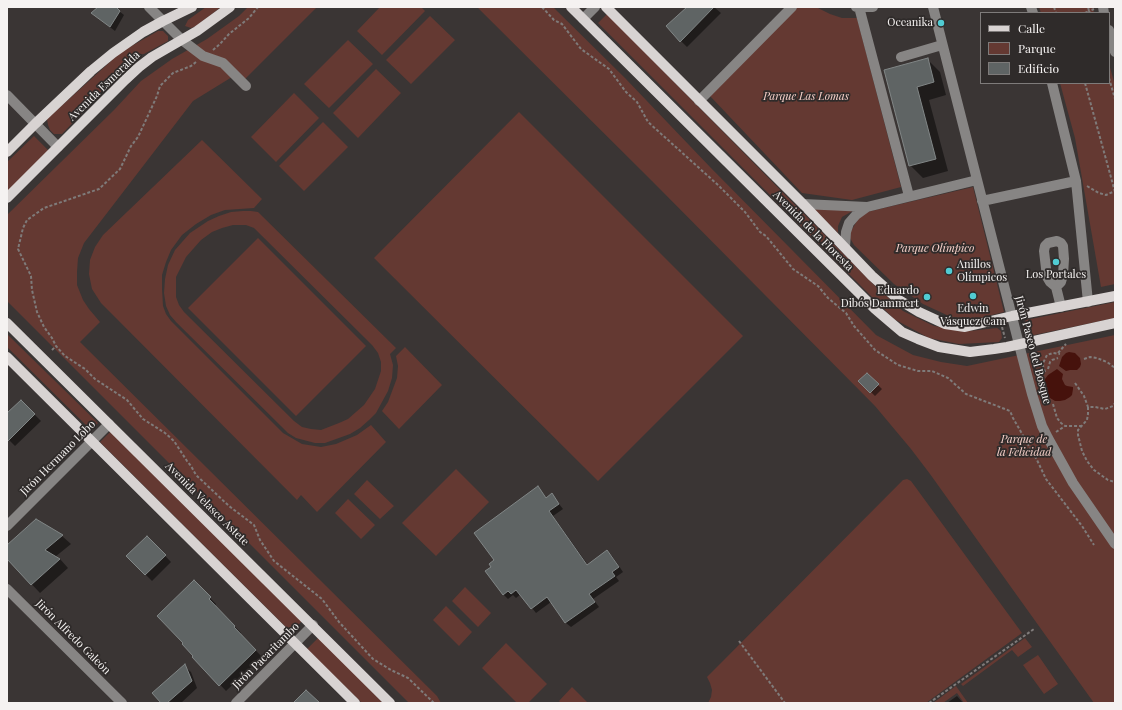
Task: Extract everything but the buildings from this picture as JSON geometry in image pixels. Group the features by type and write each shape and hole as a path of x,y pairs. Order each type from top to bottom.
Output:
{"main road":[{"name":"Avenida Esmeralda","path":"7,152 91,71 113,53 129,41 163,21 192,7"},
{"name":"Avenida Esmeralda","path":"7,198 139,67 152,57 212,21 230,7"},
{"name":"Avenida de la Floresta","path":"571,7 888,322 902,332 939,347 970,352 1007,347 1115,323"},
{"name":"Avenida de la Floresta","path":"606,7 803,204 872,276 899,300 919,312 944,324 965,327 1012,316 1115,296"},
{"name":"Avenida Velasco Astete","path":"7,323 390,703"},
{"path":"7,327 30,346"},
{"path":"7,357 355,703"}],"street":[{"path":"149,7 182,40 204,56 223,63 246,86"},
{"path":"583,19 595,7"},
{"path":"699,101 792,7"},
{"path":"873,7 857,7 909,196"},
{"name":"Jirón Paseo del Bosque","path":"933,7 1032,394 1042,426 1073,483 1115,544"},
{"path":"1110,34 1115,52"},
{"path":"901,57 942,45"},
{"path":"1052,84 1076,181 1088,302"},
{"path":"7,95 58,147"},
{"name":"Avenida de la Floresta","path":"803,204 867,207 977,180"},
{"path":"982,201 1076,181"},
{"name":"Avenida de la Floresta","path":"845,247 846,232 849,224 856,215 867,207"},
{"path":"1056,287 1061,307"},
{"name":"Jirón Hermano Lobo","path":"7,526 109,424"},
{"name":"Jirón Alfredo Galeón","path":"7,589 122,703"},
{"name":"Jirón Pacaritambo","path":"236,703 313,625"}],"path":[{"path":"258,7 249,18 229,34 220,44 191,66 173,73 160,86 157,96 138,137 131,146 120,169 99,189 44,208 27,220 18,248 31,276 32,290 37,312 44,327 56,346 65,356 126,400 143,420 165,433 174,441 196,474 229,506 254,525 260,540 274,561 322,599 339,622 373,658 408,678 434,703"},
{"path":"542,7 554,20 562,24 581,49 609,69 626,92 637,102 648,122 718,185 745,212 760,232 766,236 793,269 818,286 828,298 846,313 854,326 875,350 898,365 918,371 932,372 948,378 966,394 1010,411 1046,479 1094,545"},
{"path":"1110,82 1115,99"},
{"path":"1076,181 1106,195 1115,191 1085,84"},
{"path":"1000,319 1007,347"},
{"path":"1045,372 1042,366 1044,361 1053,353 1059,354 1069,340"},
{"path":"52,350 56,346"},
{"path":"1084,359 1090,357 1097,358 1107,362 1115,368"},
{"path":"1048,370 1050,362 1058,358"},
{"path":"1076,383 1084,396 1088,407 1087,420 1078,430 1082,451 1094,470 1108,480 1115,482"},
{"path":"1088,407 1105,409 1113,406 1115,403"},
{"path":"1053,404 1057,418 1061,424 1065,426 1081,426"},
{"path":"929,703 1034,629"},
{"path":"739,640 785,703"}],"green space":[{"path":"206,7 221,7 196,26 191,28 185,26 188,20"},
{"path":"248,7 317,7 239,85 232,77 193,101 84,243 78,258 77,285 83,300 100,322 80,342 437,696 441,703 409,703 7,301 7,215 114,110 141,81 172,59 207,39 239,16"},
{"path":"380,7 421,7 425,11 382,55 357,31"},
{"name":"Parque de la Felicidad","path":"477,7 553,7 625,78 711,168 876,335 913,355 941,362 967,366 1115,335 1115,703 1094,703 930,474 875,406"},
{"name":"Parque Las Lomas","path":"797,7 816,7 842,18 857,18 901,187 852,200 802,193 710,96"},
{"path":"1039,7 1093,7 1094,12 1041,12"},
{"path":"607,14 873,284 903,311 934,326 970,331 997,328 1001,331 1002,338 999,342 959,344 929,338 894,319 598,23"},
{"path":"430,16 455,40 411,84 386,60"},
{"path":"158,31 163,31 168,36 168,41 144,54 137,55 116,71 99,95 62,134 54,134 50,130 47,119 121,52"},
{"path":"348,40 373,64 329,108 304,84"},
{"path":"1110,68 1115,85 1115,284 1101,287 1075,138 1060,84 1110,84"},
{"path":"376,69 401,93 358,138 333,113"},
{"path":"294,93 319,118 276,162 251,137"},
{"path":"519,112 743,336 598,481 374,258"},
{"path":"323,122 348,147 304,191 279,166"},
{"path":"34,136 49,151 7,192 7,162"},
{"path":"202,140 262,199 254,208 225,210 211,215 182,235 171,250 162,275 163,306 166,314 171,321 283,433 302,444 321,447 336,444 357,435 371,425 386,442 317,512 301,495 297,500 101,303 92,289 89,274 90,260 95,247 103,235"},
{"name":"Parque Olímpico","path":"973,187 1004,312 976,319 951,317 923,304 894,284 854,245 850,238 851,231 858,219 867,212"},
{"path":"814,209 856,209 842,217 838,226 838,233"},
{"path":"231,212 258,212 396,348 390,354 393,365 392,378 388,391 376,413 360,428 350,434 325,443 315,443 296,438 288,433 170,315 166,306 164,293 165,279 168,265 175,250 190,233 208,221","holes":["233,225 246,225 254,228 372,345 378,353 381,362 381,371 375,389 364,405 348,419 321,430 302,427 294,421 184,312 179,305 176,297 176,277 186,257 201,240 212,232"]},
{"path":"258,238 366,346 296,416 188,308"},
{"path":"1115,302 1115,318 1029,336 1024,332 1022,325 1026,320"},
{"path":"7,334 98,423 91,430 7,347"},
{"path":"405,347 442,385 399,429 382,411 388,402 397,378 398,366 396,356"},
{"path":"111,431 302,621 291,632 100,442"},
{"path":"456,469 489,502 436,556 402,523"},
{"path":"907,479 911,481 1022,633 926,703 708,703 712,690 707,677 903,480"},
{"path":"367,480 394,506 380,519 354,494"},
{"path":"348,499 375,525 361,539 335,513"},
{"path":"465,587 491,613 478,627 452,601"},
{"path":"446,606 472,632 459,646 433,620"},
{"path":"319,637 383,703 362,703 307,649"},
{"path":"1025,638 1032,647 1018,657 1012,650 963,686 961,684"},
{"path":"506,643 547,684 528,703 517,703 482,668"},
{"path":"1038,655 1058,684 1044,694 1023,665"},
{"path":"956,686 968,703 964,703 957,693 943,703 933,703"},
{"path":"572,687 588,703 561,703 559,701"}],"shaded area":[{"path":"1069,352 1075,353 1080,358 1081,364 1077,370 1066,371 1059,366 1062,357"},
{"path":"1057,369 1063,374 1062,379 1065,385 1073,387 1072,395 1065,400 1060,401 1055,401 1050,398 1046,395 1044,390 1045,379"}],"place":[{"name":"Oceanika","path":"941,23"},
{"name":"Los Portales","path":"1056,262"},
{"name":"Anillos Olímpicos","path":"949,271"},
{"name":"Edwin Vásquez Cam","path":"973,296"},
{"name":"Eduardo Dibós Dammert","path":"927,297"}]}
